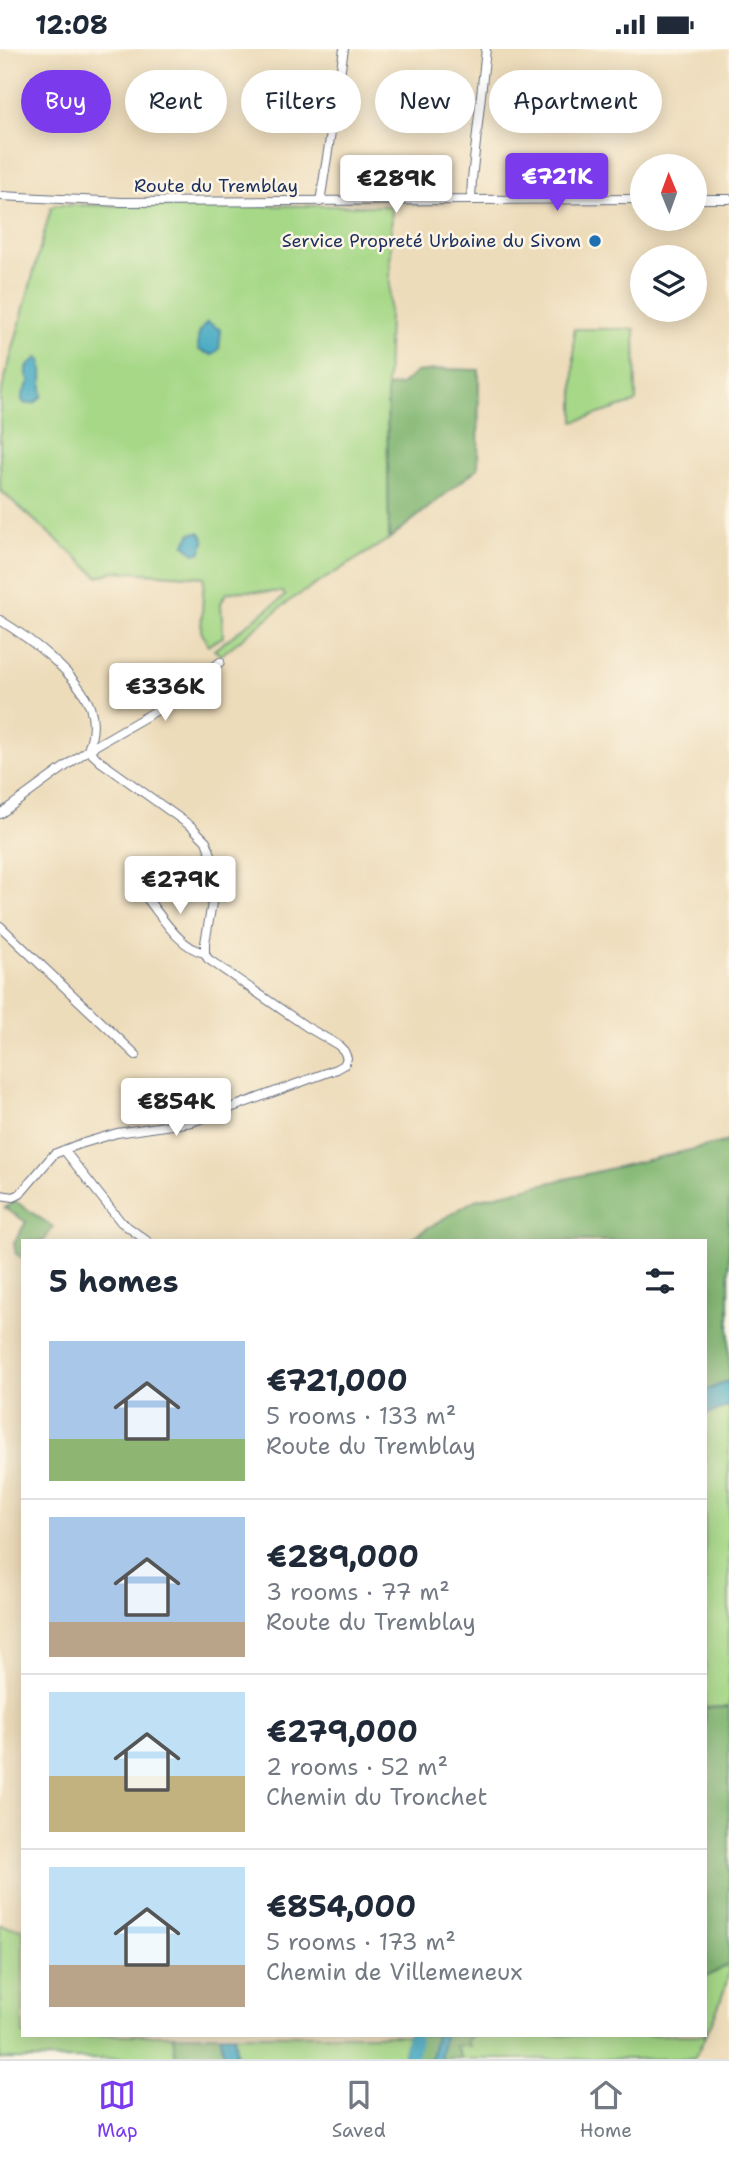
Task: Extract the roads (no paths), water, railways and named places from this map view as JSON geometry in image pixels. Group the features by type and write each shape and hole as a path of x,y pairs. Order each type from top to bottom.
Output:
{"street":[{"path":"320,202 344,49"},
{"path":"471,200 486,49"},
{"name":"Route du Tremblay","path":"0,196 122,202 630,199"},
{"path":"707,199 729,199"},
{"path":"0,620 57,664 82,693 90,707 93,721 93,738 88,750"},
{"path":"0,814 88,750 180,697 219,662"},
{"path":"88,750 192,827 206,841 216,868 205,953"},
{"path":"0,1195 15,1197 54,1154 64,1150 117,1133 192,1122 344,1065 347,1058 338,1045 214,964 205,953 196,951 178,937 145,896"},
{"path":"0,926 136,1055"},
{"path":"64,1150 121,1222 145,1239"}],"water":[{"path":"207,322 221,330 219,349 212,355 199,350 198,346 199,335"},
{"path":"37,358 42,365 42,396 35,403 26,404 22,401 22,396 30,380 27,367"},
{"path":"200,532 204,537 204,545 200,553 195,553 184,545 191,533"},
{"path":"729,1381 729,1406 707,1414 707,1390"},
{"path":"220,2037 234,2037 237,2059 225,2059"},
{"path":"436,2037 444,2037 440,2059 431,2059"}],"waterway":[{"path":"410,2059 414,2037"}],"place":[{"name":"Service Propreté Urbaine du Sivom","path":"595,241"}]}
